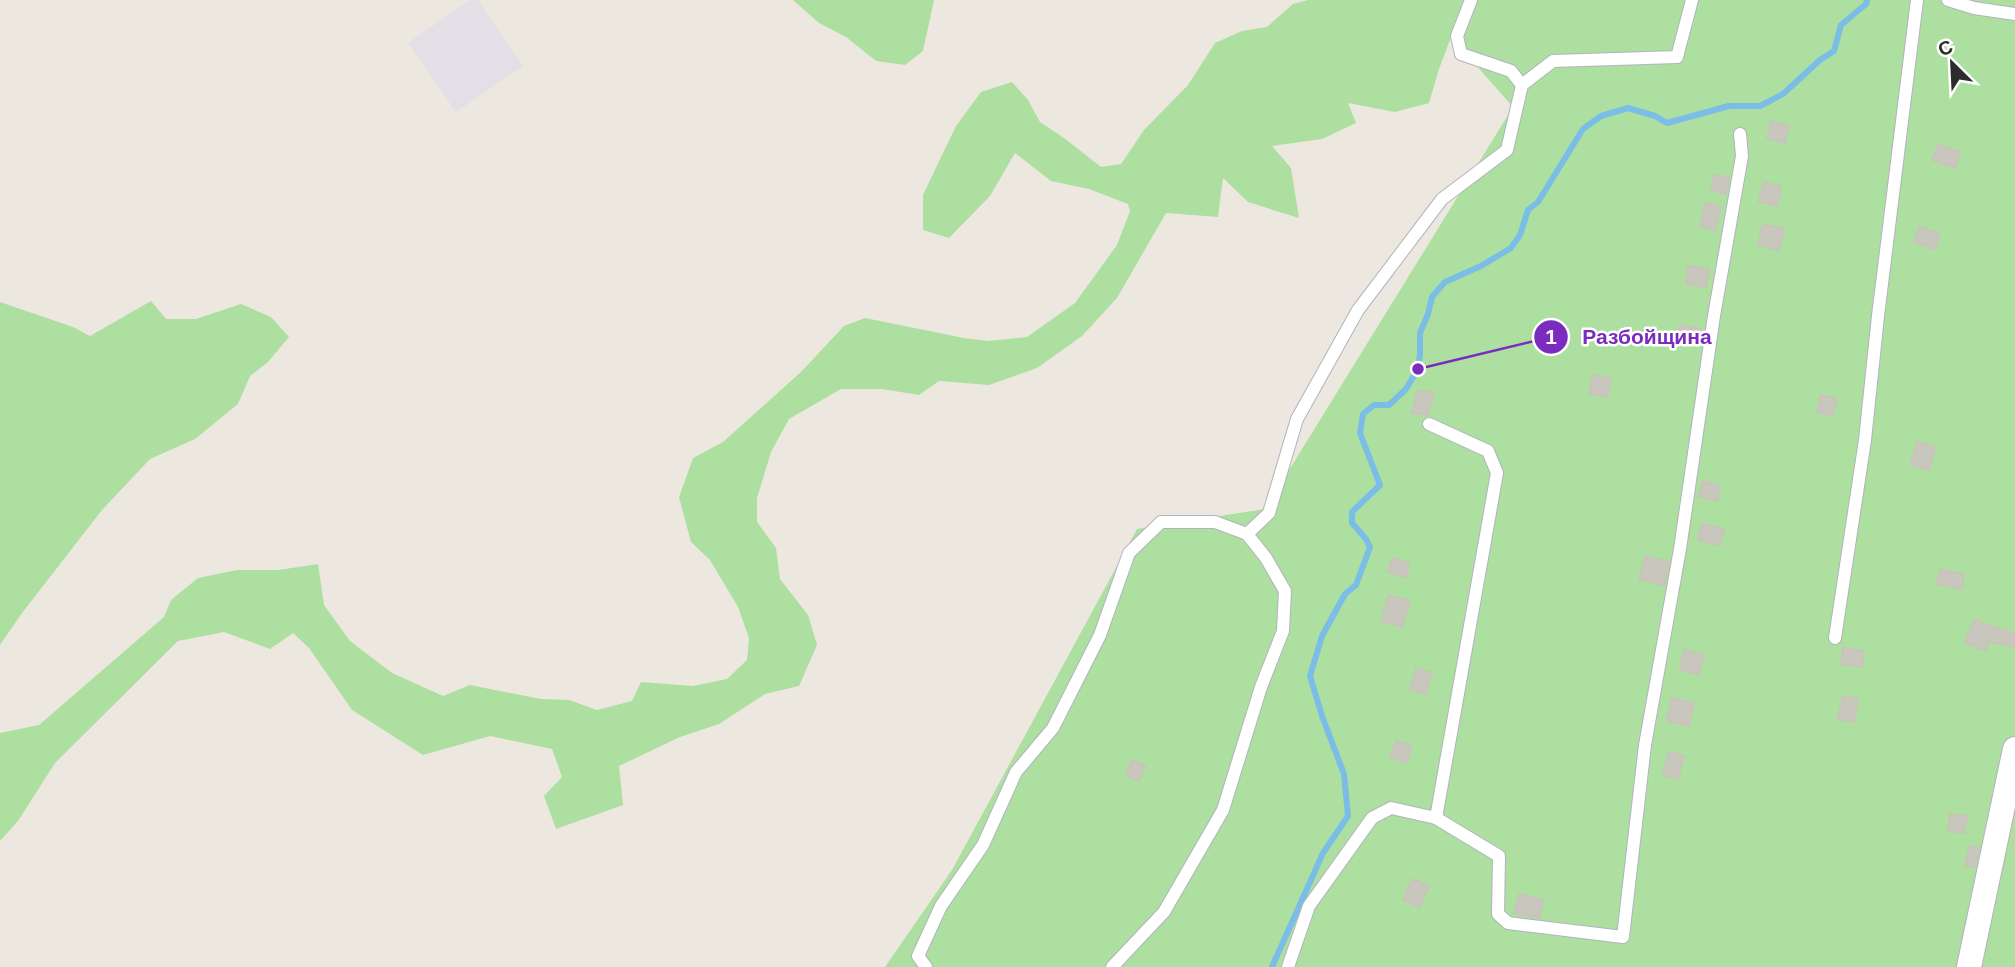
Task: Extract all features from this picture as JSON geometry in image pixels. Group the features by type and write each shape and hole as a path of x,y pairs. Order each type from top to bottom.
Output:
{"street":[{"path":"1969,967 2015,749"}],"lane":[{"path":"1471,0 1457,36 1461,54 1511,71 1522,85"},
{"path":"1247,534 1269,513 1297,419 1358,310 1442,199 1507,150 1522,85 1553,61 1677,57 1692,0"},
{"path":"1835,638 1865,440 1879,302 1917,0"},
{"path":"1948,0 1974,8 2015,14"},
{"path":"1288,967 1309,906 1372,818 1391,808 1436,818 1499,856 1498,914 1508,923 1623,937 1645,746 1680,549 1714,316 1742,156 1740,134"},
{"path":"1429,424 1488,452 1497,472 1436,818"},
{"path":"926,967 918,956 941,906 983,845 1016,772 1053,728 1100,635 1129,553 1161,522 1215,522 1247,534 1266,558 1285,592 1283,631 1261,687 1223,810 1164,912 1112,967"}],"shaded area":[{"path":"470,0 478,0 523,66 456,112 408,43"}],"green space":[{"path":"793,0 934,0 923,51 905,65 876,61 846,37 819,23"},
{"path":"1308,0 2015,0 2015,967 885,967 952,870 1137,529 1265,509 1513,107 1451,37 1429,103 1395,112 1348,103 1356,123 1322,139 1272,146 1291,168 1299,218 1248,202 1223,178 1218,217 1166,213 1117,298 1082,336 1037,368 989,385 939,381 919,395 882,389 841,389 789,419 771,452 757,498 757,522 776,548 780,579 808,615 817,645 799,686 765,694 719,724 680,737 619,766 623,805 556,829 544,796 562,777 552,749 490,736 423,755 352,710 309,648 293,633 270,649 224,632 178,641 55,763 18,821 0,841 0,733 39,725 164,617 171,600 198,578 237,570 278,570 318,564 324,605 350,641 392,673 443,696 470,685 541,699 569,700 597,710 632,701 641,682 693,686 727,679 747,660 749,638 738,607 710,560 691,542 679,497 693,458 723,442 801,372 844,326 865,318 988,341 1027,337 1075,303 1117,245 1130,211 1128,204 1089,189 1051,181 1015,153 990,196 949,238 923,230 923,195 956,126 981,92 1012,82 1028,100 1040,122 1101,167 1121,164 1144,130 1188,85 1215,43 1242,31 1267,27 1293,4"},
{"path":"151,301 166,319 196,319 241,304 271,317 289,337 268,362 250,376 238,404 195,439 150,459 102,510 0,645 0,302 73,327 90,336"}],"building":[{"path":"1771,122 1789,126 1785,143 1767,138"},
{"path":"1938,145 1960,152 1955,168 1932,160"},
{"path":"1715,175 1729,178 1726,194 1711,190"},
{"path":"1764,182 1781,187 1777,206 1759,202"},
{"path":"1705,203 1721,207 1715,230 1700,226"},
{"path":"1763,224 1784,229 1779,250 1758,245"},
{"path":"1919,227 1940,234 1935,249 1914,242"},
{"path":"1688,266 1709,269 1706,287 1686,284"},
{"path":"1680,325 1700,329 1698,345 1677,341"},
{"path":"1593,375 1611,379 1607,397 1589,394"},
{"path":"1418,390 1434,393 1428,415 1412,413"},
{"path":"1821,395 1837,399 1832,416 1817,412"},
{"path":"1917,442 1935,447 1929,470 1911,465"},
{"path":"1703,481 1720,486 1717,501 1699,496"},
{"path":"1702,524 1724,529 1720,545 1698,540"},
{"path":"1645,556 1669,562 1664,585 1639,579"},
{"path":"1392,558 1409,563 1406,577 1388,572"},
{"path":"1940,570 1964,574 1962,589 1937,584"},
{"path":"1389,595 1410,601 1402,627 1381,621"},
{"path":"1974,620 2015,634 2015,647 1989,642 1986,650 1965,643"},
{"path":"1843,648 1864,651 1862,667 1841,664"},
{"path":"1684,650 1704,655 1699,674 1680,670"},
{"path":"1416,669 1432,673 1426,694 1410,689"},
{"path":"1843,696 1858,699 1854,722 1838,719"},
{"path":"1672,698 1694,703 1689,726 1667,721"},
{"path":"1396,741 1412,746 1406,763 1390,757"},
{"path":"1669,752 1684,756 1678,779 1663,775"},
{"path":"1132,760 1145,766 1139,781 1126,775"},
{"path":"1950,814 1967,816 1964,833 1948,831"},
{"path":"1970,846 1979,848 1975,867 1965,865"},
{"path":"1412,879 1429,886 1420,907 1403,900"},
{"path":"1519,894 1543,900 1539,918 1514,913"}],"waterway":[{"path":"1272,967 1323,853 1348,816 1344,774 1310,676 1322,636 1345,594 1356,585 1370,547 1352,523 1352,512 1380,485 1360,433 1363,414 1374,405 1389,405 1406,389 1418,369 1420,333 1432,297 1445,282 1481,266 1511,248 1520,235 1528,210 1538,202 1583,129 1601,116 1628,108 1655,116 1667,123 1729,106 1760,106 1783,94 1820,60 1834,51 1841,25 1866,4 1867,0"}],"place":[{"name":"Разбойщина","path":"1418,369"}]}
